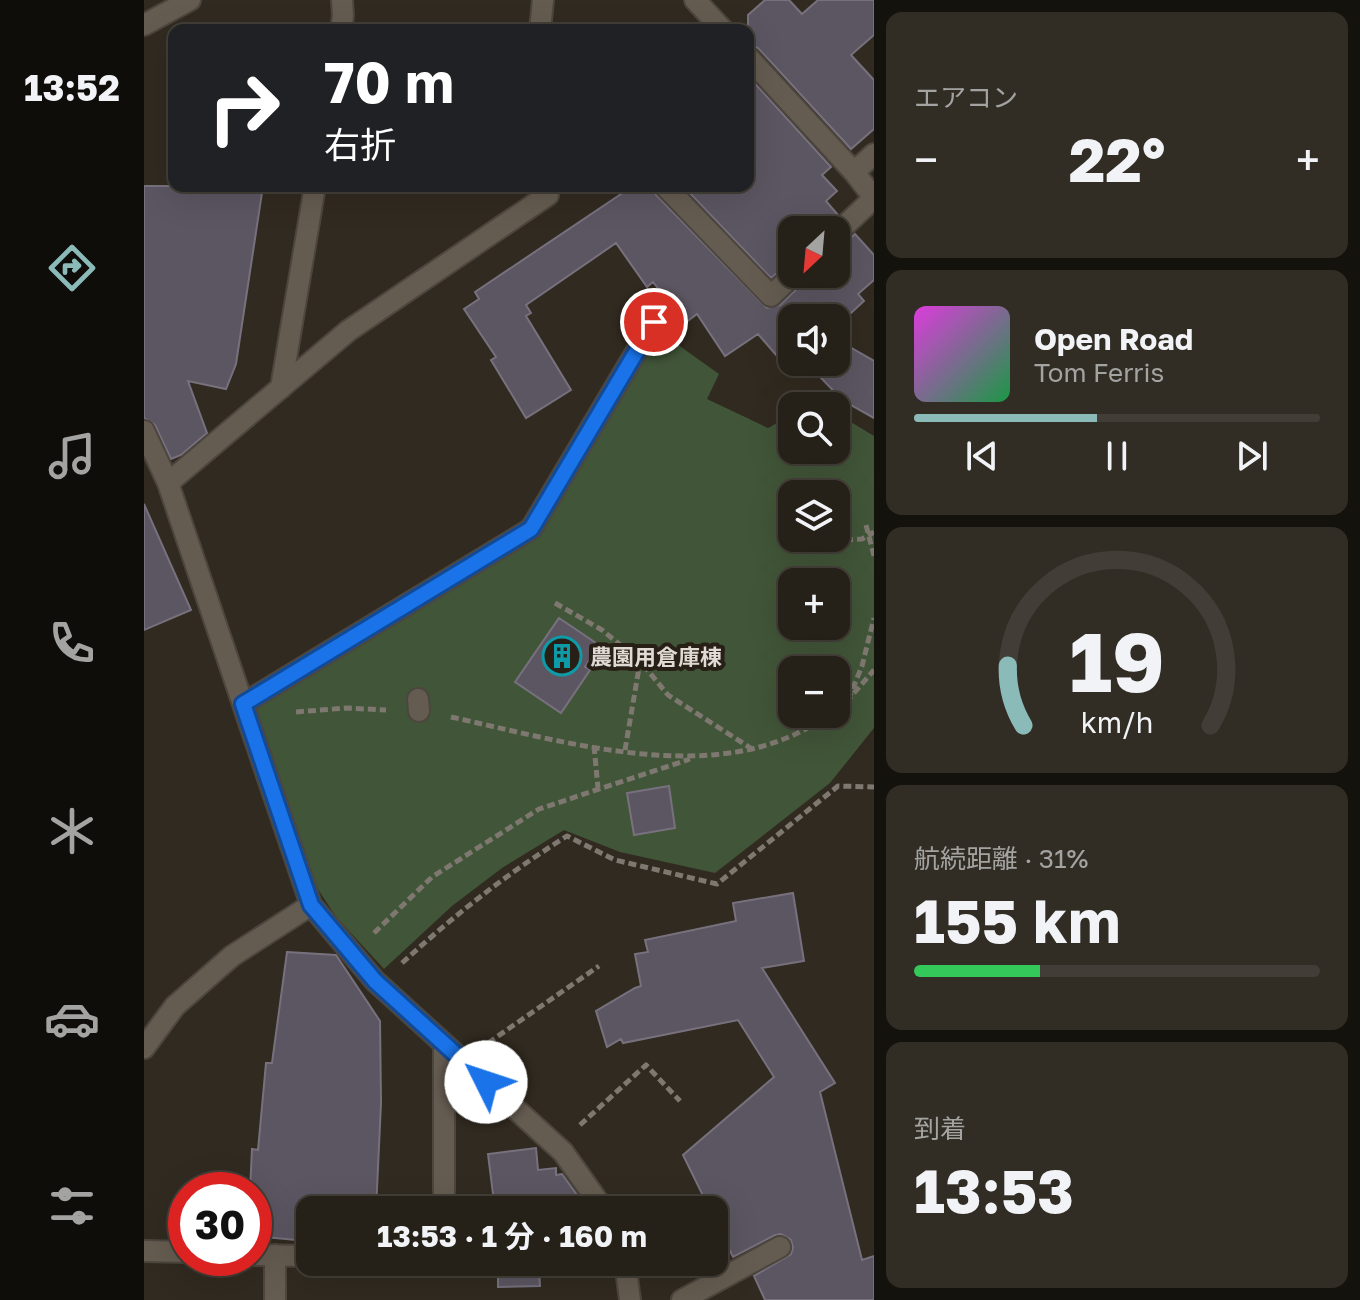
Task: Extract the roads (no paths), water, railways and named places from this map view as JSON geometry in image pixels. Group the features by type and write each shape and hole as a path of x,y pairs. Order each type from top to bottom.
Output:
{"street":[{"path":"144,25 190,0"},
{"path":"342,0 342,24"},
{"path":"541,24 543,0"},
{"path":"695,0 717,24"},
{"path":"754,64 874,198 850,221"},
{"path":"854,172 874,154"},
{"path":"281,388 314,192"},
{"path":"168,483 348,331 548,195 547,192"},
{"path":"671,192 771,296 779,288"},
{"path":"243,704 531,529 654,322"},
{"path":"144,431 168,483 311,905 379,985 557,1146 594,1196"},
{"path":"144,1048 175,1006 232,956 311,905"},
{"path":"444,1046 444,1196"},
{"path":"682,1300 780,1247"},
{"path":"144,1251 168,1252"},
{"path":"272,1255 296,1256"},
{"path":"269,1276 275,1300"},
{"path":"627,1276 630,1300"}],"place":[{"name":"農園用倉庫棟","path":"562,656"}]}
